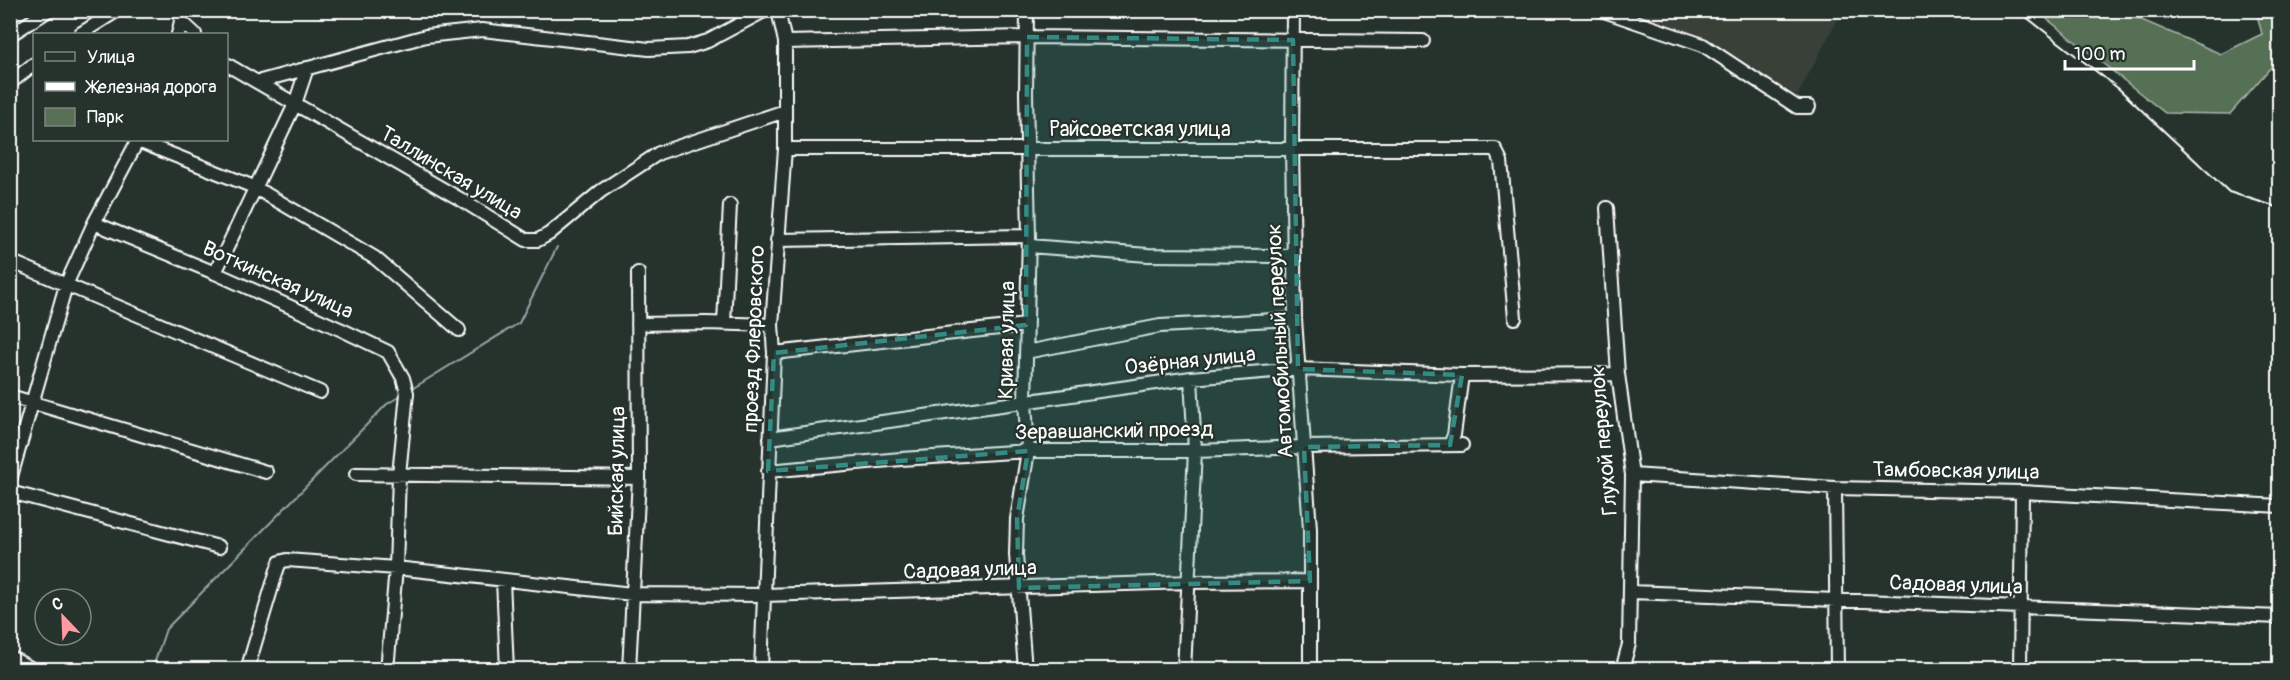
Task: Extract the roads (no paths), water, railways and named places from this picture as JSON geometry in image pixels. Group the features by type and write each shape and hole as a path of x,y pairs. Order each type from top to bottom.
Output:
{"street":[{"path":"82,33 118,10"},
{"path":"258,82 426,36 482,30 649,49 688,47 708,41 766,10"},
{"name":"проезд Флеровского","path":"761,669 774,353 772,325 785,149 785,42 778,10"},
{"name":"Кривая улица","path":"1025,669 1016,555 1017,519 1028,451 1025,401 1029,241 1027,10"},
{"name":"Автомобильный переулок","path":"1293,10 1292,149 1295,319 1310,529 1310,669"},
{"path":"1601,10 1704,45 1797,108 1809,106"},
{"path":"10,36 46,12"},
{"path":"178,33 181,16"},
{"path":"181,16 194,33"},
{"path":"785,42 1027,37 1424,41"},
{"path":"10,82 33,65"},
{"name":"Таллинская улица","path":"228,65 460,199 526,240 538,240 549,234 601,191 659,153 785,111"},
{"path":"215,273 295,104 307,68"},
{"path":"10,480 66,285 94,223 137,141"},
{"path":"140,141 254,188 375,258 459,330"},
{"name":"Райсоветская улица","path":"785,149 1028,147 1495,149 1501,161 1515,318"},
{"path":"724,323 730,206"},
{"name":"Глухой переулок","path":"1607,208 1618,374 1632,476 1629,644 1622,669"},
{"name":"Воткинская улица","path":"94,223 215,273 388,352 407,389 399,475 396,568 387,669"},
{"path":"777,240 1029,241 1148,255 1294,256"},
{"path":"10,261 320,392"},
{"name":"Бийская улица","path":"629,669 639,478 638,273"},
{"path":"1026,352 1160,326 1295,319"},
{"path":"638,324 772,325"},
{"path":"774,353 1026,325"},
{"name":"Озёрная улица","path":"770,438 1191,378 1298,369 1462,375 1618,374"},
{"name":"Зеравшанский проезд","path":"768,471 1028,451 1195,451 1456,445 1454,435 1462,375"},
{"path":"1184,669 1195,451 1191,378"},
{"path":"10,396 266,472"},
{"path":"356,474 639,478"},
{"name":"Тамбовская улица","path":"1632,476 1835,488 2022,492 2280,506"},
{"path":"1835,488 1837,669"},
{"path":"10,492 219,547"},
{"path":"2020,669 2022,492"},
{"name":"Садовая улица","path":"247,669 277,570 280,562 287,560 396,568 632,594 764,595 1190,582 1310,581"},
{"path":"503,580 507,669"},
{"name":"Садовая улица","path":"1631,592 2280,617"},
{"path":"10,657 34,669"}],"waterway":[{"path":"410,390 519,323 557,247"},
{"path":"152,670 166,629 387,404 402,395"}],"railway":[{"path":"2017,10 2119,89 2229,192 2280,208"}]}
